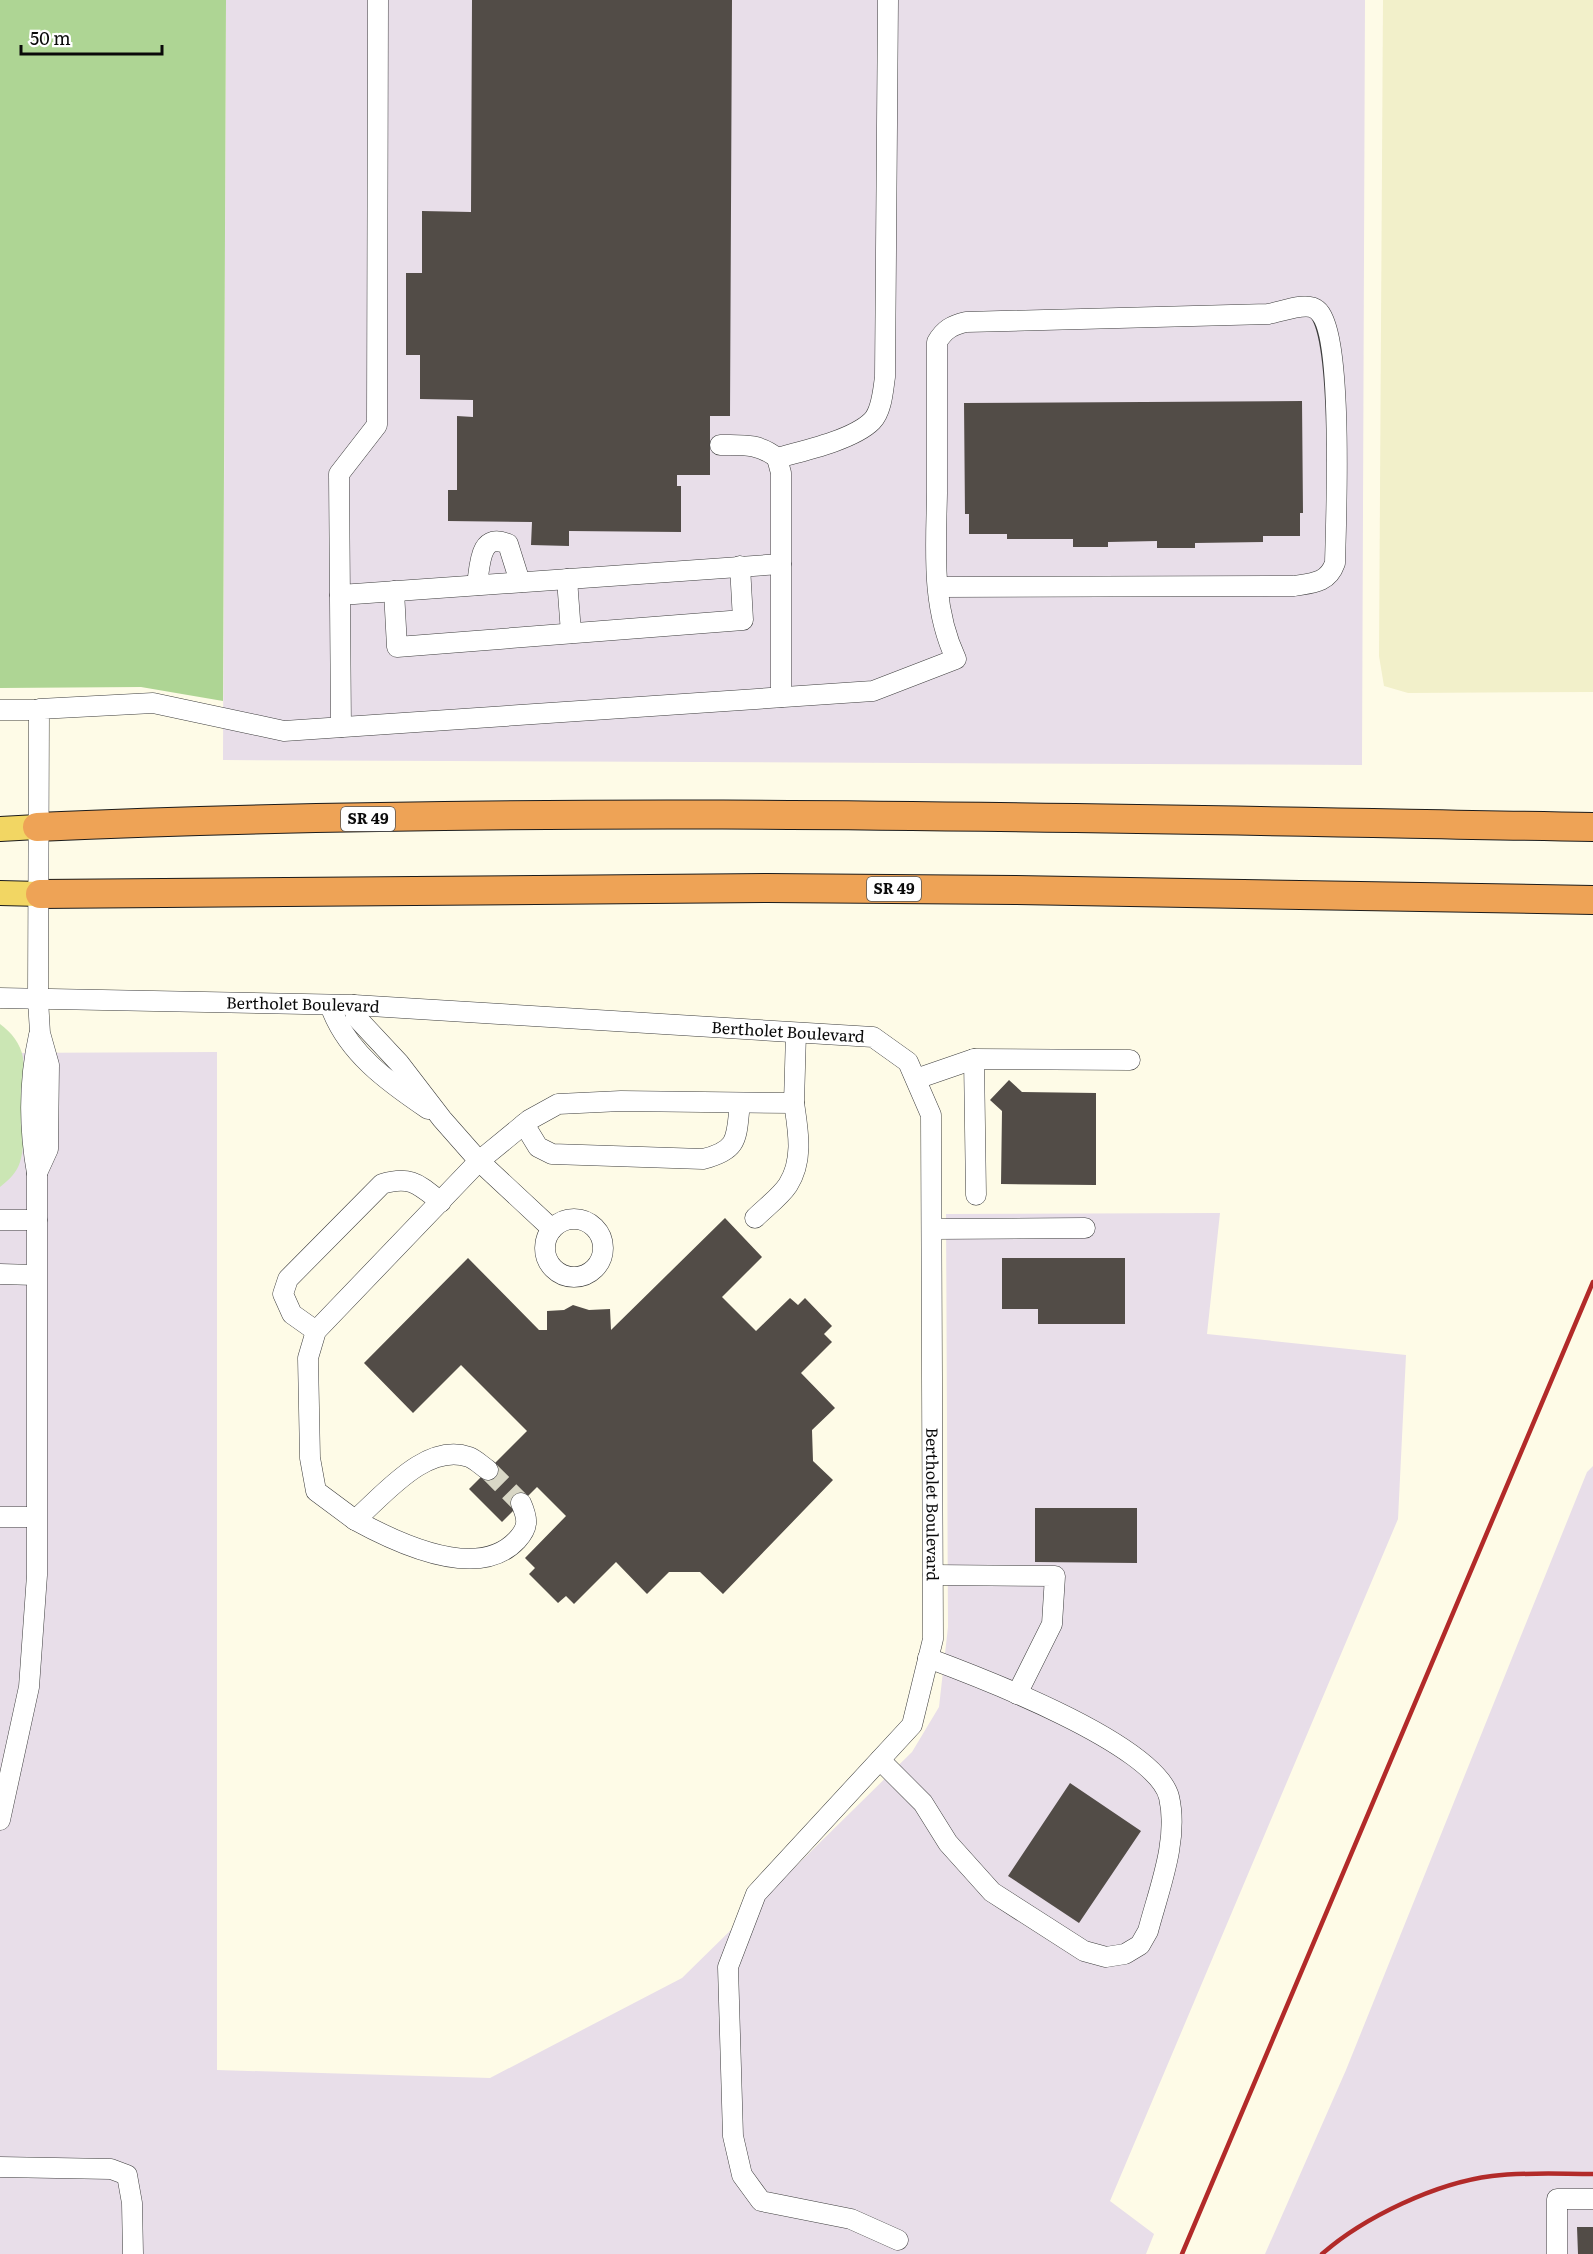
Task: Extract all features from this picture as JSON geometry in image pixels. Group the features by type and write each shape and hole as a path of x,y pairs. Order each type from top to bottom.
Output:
{"highway":[{"name":"SR 49","path":"37,826 269,820 784,816 1593,827"},
{"name":"SR 49","path":"40,894 768,888 1593,900"}],"main road":[{"name":"SR 49","path":"0,829 37,826"},
{"name":"SR 49","path":"0,893 40,894"}],"street":[{"path":"341,728 339,474 377,425 378,0"},
{"path":"777,458 812,448 860,429 873,420 881,400 885,377 888,0"},
{"path":"0,710 153,704 284,731 873,691 956,658 945,636 939,610 938,587 937,342 942,333 953,325 966,322 1269,314 1309,306 1317,309 1325,319 1332,347 1336,410 1335,563 1331,574 1324,580 1294,586 938,587"},
{"path":"720,445 752,444 768,451 777,458 781,473 782,697"},
{"path":"477,585 482,551 487,543 493,540 508,544 520,582"},
{"path":"340,595 781,564"},
{"path":"394,591 397,646 743,620 740,567"},
{"path":"567,579 571,633"},
{"path":"0,1820 29,1687 37,1575 35,1275 37,1173 48,1149 49,1065 39,1033 38,999 39,710"},
{"name":"Bertholet Boulevard","path":"0,998 354,1005 873,1037 908,1062 931,1115 933,1639 912,1725 756,1894 728,1967 733,2136 742,2175 761,2201 851,2219 897,2240"},
{"path":"330,1005 337,1026 380,1076 442,1119"},
{"path":"354,1005 356,1017 399,1063 442,1119 479,1161 552,1229"},
{"path":"754,1218 788,1185 796,1160 800,1140 794,1103 796,1033"},
{"path":"916,1079 974,1059 1130,1060"},
{"path":"974,1059 976,1195"},
{"path":"524,1124 538,1147 552,1154 703,1159 723,1154 735,1142 740,1103"},
{"path":"521,1503 528,1519 525,1532 508,1550 487,1559 462,1560 382,1534 356,1520 316,1491 310,1458 308,1358 316,1331 479,1161 524,1124 558,1104 794,1103"},
{"path":"316,1331 292,1314 283,1294 288,1279 382,1184 400,1178 416,1182 441,1202"},
{"path":"0,1220 37,1220"},
{"path":"932,1229 1084,1228"},
{"path":"0,1274 35,1275"},
{"path":"356,1520 426,1461 447,1456 468,1457 488,1470"},
{"path":"0,1517 35,1517"},
{"path":"933,1575 1054,1575 1052,1624 1017,1694"},
{"path":"880,1760 923,1803 948,1843 992,1892 1084,1951 1106,1957 1125,1954 1140,1945 1148,1931 1173,1824 1168,1795 1157,1776 1113,1742 1017,1694 928,1658"},
{"path":"0,2167 111,2169 127,2175 132,2203 133,2254"},
{"path":"1557,2254 1557,2199 1593,2199"}],"shaded area":[{"path":"226,0 1365,0 1362,765 223,760"},
{"path":"1383,0 1593,0 1593,692 1408,693 1384,686 1379,656"},
{"path":"217,1052 217,2070 490,2078 682,1978 912,1752 939,1707 948,1627 946,1214 1220,1213 1207,1334 1406,1355 1398,1519 1110,2201 1154,2234 1146,2254 0,2254 0,1053"},
{"path":"1593,1466 1593,2254 1265,2254 1346,2070 1587,1472"}],"green space":[{"path":"0,0 226,0 223,701 141,687 0,688"},
{"path":"0,1024 15,1039 22,1053 25,1110 24,1140 20,1162 12,1176 0,1187"}],"building":[{"path":"472,0 732,0 730,416 710,416 710,475 677,475 677,486 681,486 681,532 569,531 569,546 531,545 532,522 448,521 448,490 457,490 457,416 473,417 473,400 420,399 420,355 406,355 406,273 422,273 422,211 471,212"},
{"path":"1302,401 1303,513 1300,513 1300,536 1263,536 1263,542 1195,543 1195,548 1157,548 1157,541 1108,542 1108,547 1073,547 1073,539 1007,539 1007,534 969,534 969,514 965,514 964,403"},
{"path":"1009,1080 1022,1092 1096,1093 1096,1185 1001,1184 1002,1111 990,1100"},
{"path":"725,1218 762,1257 722,1297 756,1331 790,1298 798,1305 805,1298 832,1326 824,1334 832,1342 801,1373 835,1408 812,1430 813,1461 833,1480 723,1594 700,1572 669,1572 647,1594 616,1562 574,1604 566,1596 558,1603 529,1574 535,1568 525,1558 566,1516 537,1487 502,1522 469,1489 527,1431 461,1365 413,1413 364,1363 468,1258 539,1330 547,1330 547,1311 564,1310 573,1305 589,1310 610,1309 611,1330"},
{"path":"1002,1258 1125,1258 1125,1324 1038,1324 1038,1309 1002,1309"},
{"path":"1035,1508 1137,1508 1137,1563 1035,1562"},
{"path":"1070,1783 1141,1831 1079,1923 1008,1876"},
{"path":"1577,2227 1593,2227 1593,2254 1578,2254"}],"tunnel":[{"path":"488,1470 521,1503"}],"railway":[{"path":"1182,2254 1593,1282"},
{"path":"1322,2254 1339,2240 1379,2215 1448,2186 1504,2175 1593,2174"}]}
